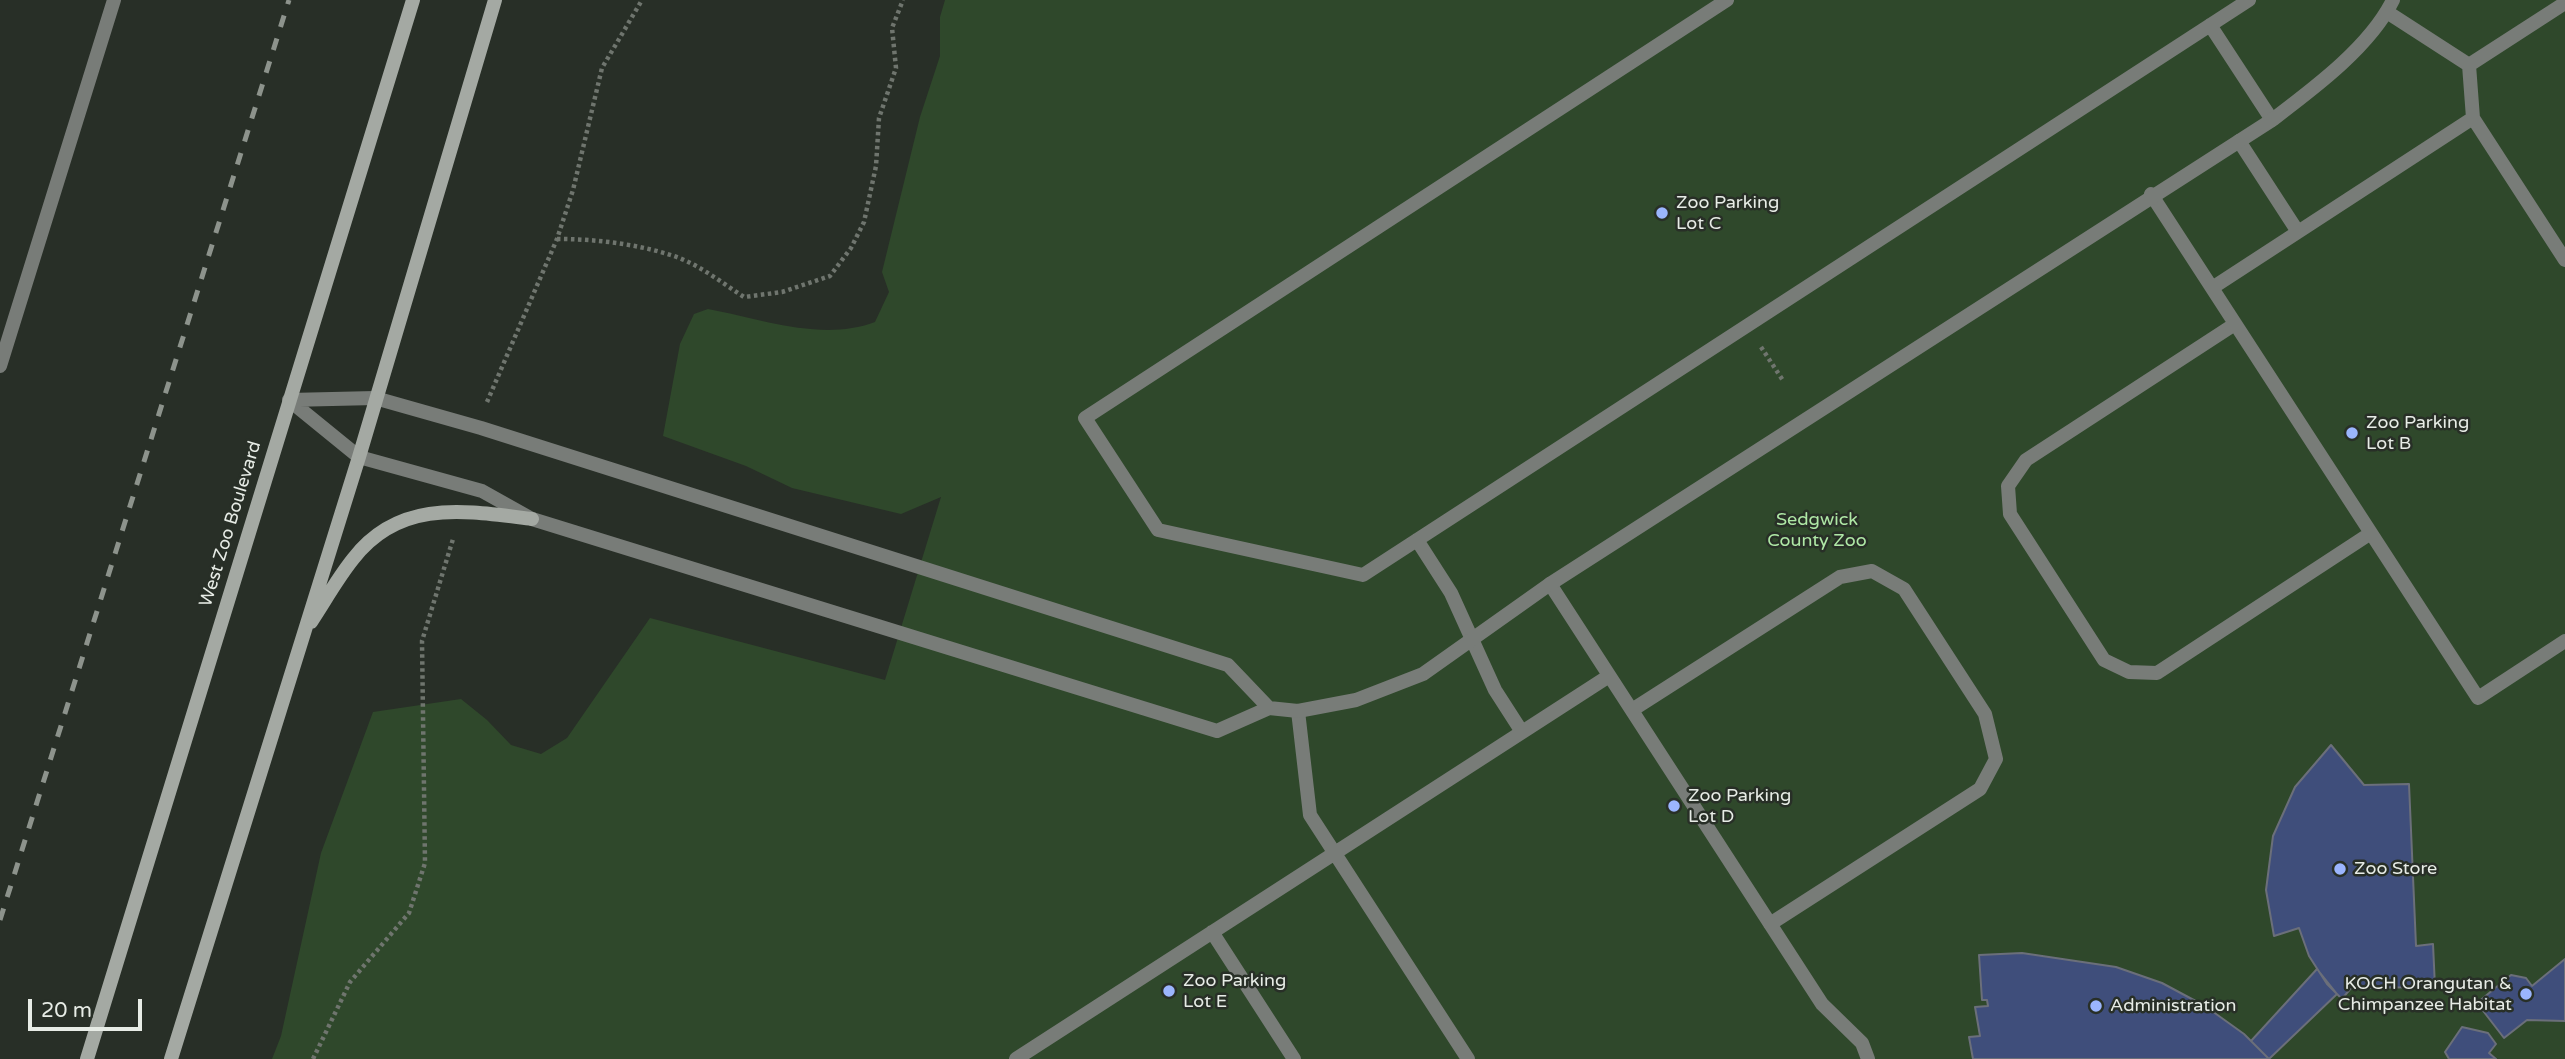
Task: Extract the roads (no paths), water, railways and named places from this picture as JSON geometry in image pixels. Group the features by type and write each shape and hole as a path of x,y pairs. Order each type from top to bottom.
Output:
{"main road":[{"name":"West Zoo Boulevard","path":"87,1059 412,0"},
{"path":"171,1059 300,638 359,457 495,0"},
{"path":"300,638 354,557 383,529 417,515 460,511 532,519"}],"street":[{"path":"0,366 114,0"},
{"path":"1727,0 1085,418 1158,530 1363,575 2249,0"},
{"path":"2469,65 2565,3"},
{"path":"289,400 359,457 482,491 532,519 1217,731 1269,708 1298,710 1356,701 1423,674 1550,584 2151,194 2272,120 2310,92 2343,62 2390,6 2469,65 2473,118 2565,260"},
{"path":"2210,25 2272,120"},
{"path":"2212,288 2473,118"},
{"path":"2239,141 2298,232"},
{"path":"2151,194 2478,698 2565,641"},
{"path":"2235,324 2026,460 2008,485 2010,514 2104,660 2129,672 2158,673 2371,533"},
{"path":"289,400 375,398 494,432 1228,665 1269,708"},
{"path":"1417,540 1451,593 1495,690 1522,732"},
{"path":"1632,710 1840,577 1872,571 1904,589 1985,714 1996,759 1980,789 1770,924"},
{"path":"1550,584 1822,1004 1862,1043 1868,1059"},
{"path":"1016,1059 1609,676"},
{"path":"1298,710 1310,815 1468,1059"},
{"path":"1212,932 1294,1059"}],"railway":[{"path":"0,920 289,0"}],"place":[{"name":"Zoo Parking Lot C","path":"1662,213"},
{"name":"Zoo Parking Lot B","path":"2352,433"},
{"name":"Zoo Parking Lot D","path":"1674,806"},
{"name":"Zoo Store","path":"2340,869"},
{"name":"Zoo Parking Lot E","path":"1169,991"},
{"name":"KOCH Orangutan & Chimpanzee Habitat","path":"2526,994"},
{"name":"Administration","path":"2096,1006"}],"park label":[{"name":"Sedgwick County Zoo","path":"1817,530"}]}
